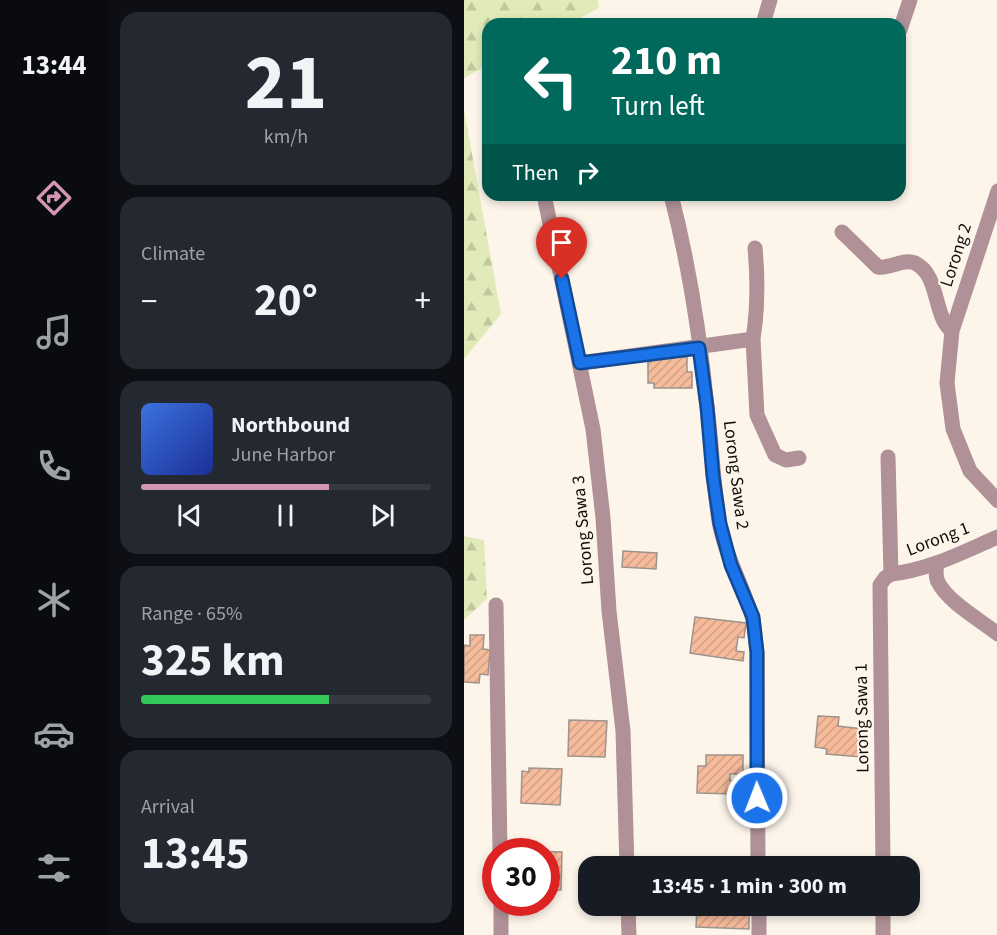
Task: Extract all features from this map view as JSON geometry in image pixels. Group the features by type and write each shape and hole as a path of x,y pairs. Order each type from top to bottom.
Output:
{"street":[{"path":"765,18 770,0"},
{"path":"904,18 910,0"},
{"name":"Lorong 2","path":"998,190 952,332 947,383 953,429 970,471 998,501"},
{"name":"Lorong Sawa 3","path":"545,201 593,429 603,518 609,611 623,731 627,856"},
{"name":"Lorong Sawa 2","path":"673,201 682,236 699,348 720,524 731,565 753,617 757,652 758,856"},
{"name":"Lorong 2","path":"842,232 878,267 886,268 906,261 916,263 924,271 935,292 945,326 952,332"},
{"path":"755,249 759,285 753,339 757,415 775,455 786,460 799,458"},
{"path":"580,363 753,339"},
{"path":"888,457 891,574"},
{"name":"Lorong 1","path":"891,574 937,563 998,537"},
{"path":"937,563 938,582 950,598 998,634"},
{"name":"Lorong Sawa 1","path":"883,856 880,585 891,574"},
{"path":"496,604 500,838"},
{"path":"501,916 501,935"},
{"path":"628,916 629,935"},
{"path":"759,916 759,935"},
{"path":"883,916 883,935"}],"green space":[{"path":"464,0 598,0 599,8 580,18 482,18 482,68 464,78"},
{"path":"464,110 501,314 464,359"},
{"path":"464,536 484,540 487,599 464,620"}],"building":[{"path":"648,357 687,357 687,372 692,372 692,388 654,388 654,383 648,383"},
{"path":"623,551 657,553 656,569 622,567"},
{"path":"695,617 746,623 744,638 738,637 736,651 744,652 743,661 690,653"},
{"path":"470,635 484,635 483,649 490,650 488,675 480,674 479,683 464,682 464,645 470,646"},
{"path":"818,716 839,717 838,726 863,729 861,757 826,754 827,749 815,747"},
{"path":"569,720 607,721 605,757 568,756"},
{"path":"706,755 743,755 743,774 730,774 730,781 736,781 736,794 697,793 698,766 706,766"},
{"path":"529,768 562,769 560,805 521,803 522,771 529,772"},
{"path":"560,852 562,852 560,890"},
{"path":"697,916 749,916 749,929 696,927"}],"route":[{"path":"562,279 580,363 699,348 720,524 731,565 753,617 757,652 757,798"}]}
